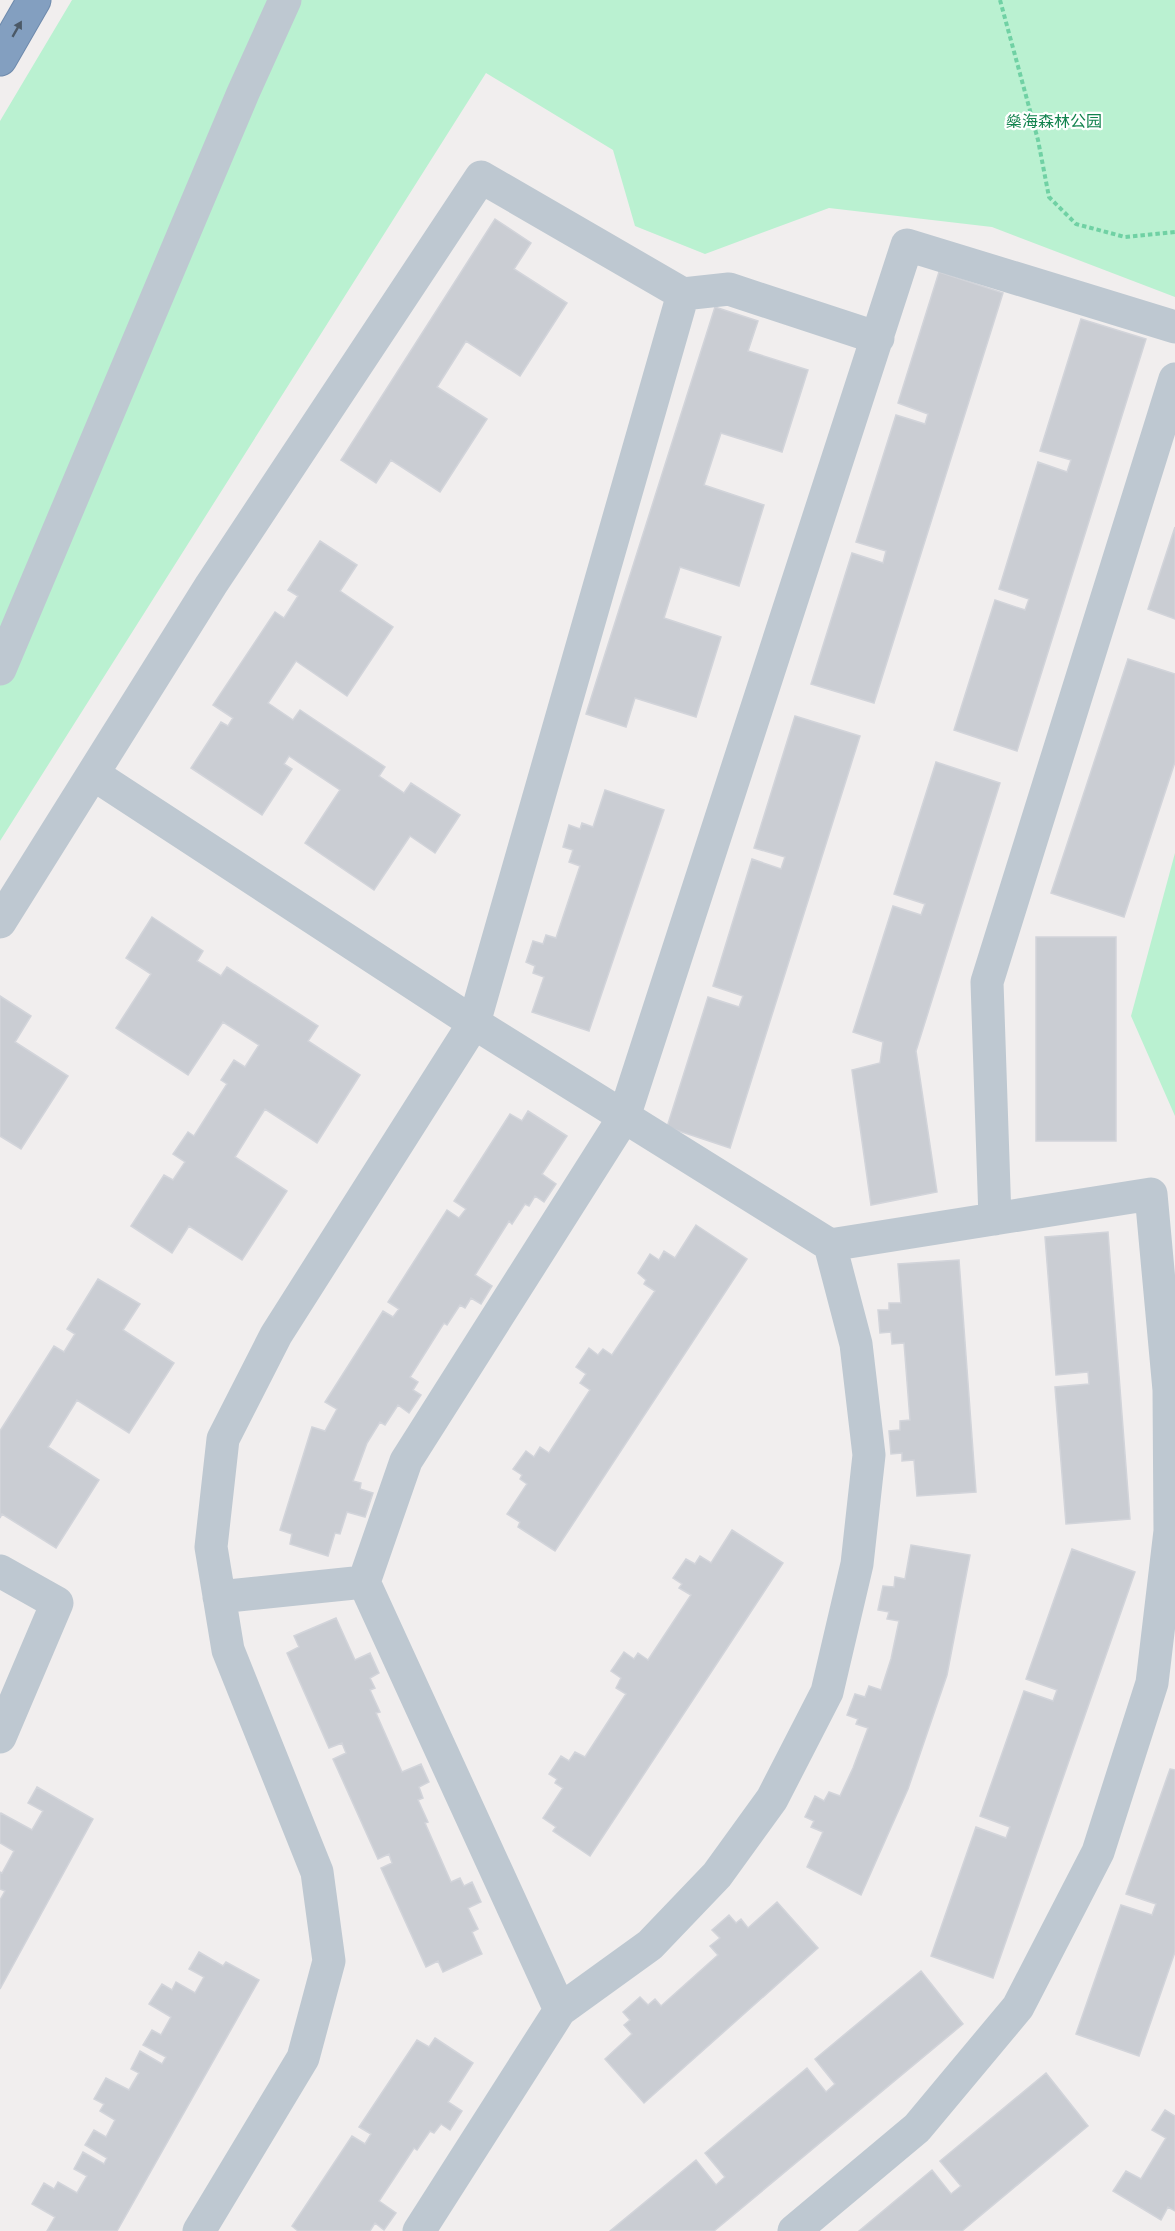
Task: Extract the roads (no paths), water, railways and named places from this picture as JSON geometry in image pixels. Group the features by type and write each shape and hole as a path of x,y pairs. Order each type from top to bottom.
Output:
{"highway":[{"path":"0,59 34,0"}],"lane":[{"path":"0,669 234,114 285,0"},
{"path":"0,922 211,585 481,177 683,294 729,290 878,338"},
{"path":"560,2010 364,1582 406,1461 624,1117 907,245 1175,327"},
{"path":"199,2231 303,2058 329,1961 317,1872 228,1650 211,1547 223,1439 276,1335 474,1023 683,294"},
{"path":"995,1219 987,982 1175,380"},
{"path":"93,774 474,1023 830,1245 1151,1194 1169,1390 1170,1532 1152,1683 1098,1852 1017,2007 917,2128 794,2231"},
{"path":"419,2231 560,2010 650,1945 717,1875 772,1799 827,1692 857,1564 869,1455 856,1344 830,1245"},
{"path":"0,1571 57,1604 0,1737"},
{"path":"219,1597 364,1582"}],"park label":[{"name":"燊海森林公园","path":"1054,121"}]}
